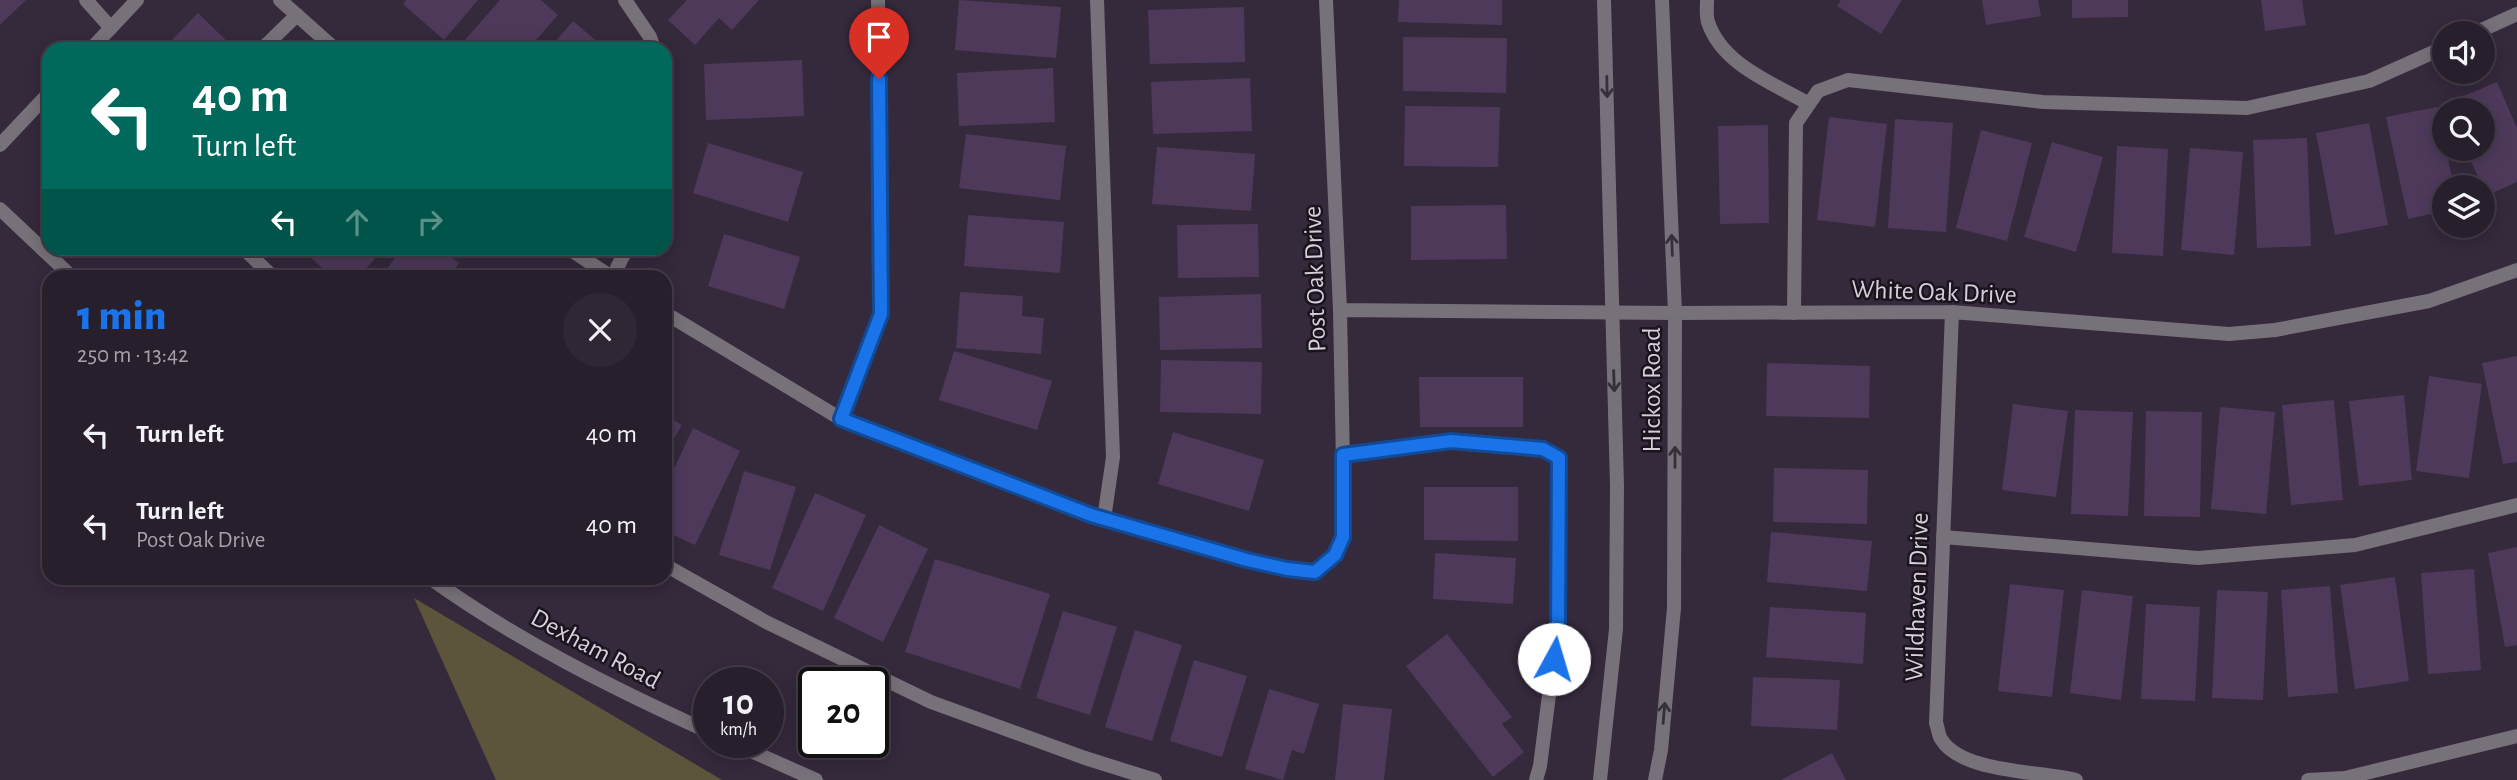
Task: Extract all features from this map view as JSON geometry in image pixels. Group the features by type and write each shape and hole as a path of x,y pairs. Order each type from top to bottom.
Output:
{"street":[{"path":"86,0 111,28"},
{"path":"98,42 137,0"},
{"path":"281,0 327,42"},
{"path":"625,0 652,42"},
{"path":"841,419 881,314 878,0"},
{"path":"672,317 841,419 1104,519 1113,457 1097,0"},
{"name":"Post Oak Drive","path":"1104,519 1247,560 1315,572 1335,555 1343,537 1340,310 1326,0"},
{"name":"Hickox Road","path":"1600,780 1616,629 1617,486 1604,0"},
{"name":"Hickox Road","path":"1655,780 1661,750 1674,608 1675,313 1662,0"},
{"path":"1707,0 1707,21 1725,53 1809,104"},
{"path":"2495,24 2517,14"},
{"path":"269,42 297,15"},
{"path":"1794,313 1796,123 1818,91 1847,80 2043,102 2247,108 2369,81 2432,53"},
{"path":"0,145 42,100"},
{"path":"0,209 42,249"},
{"path":"50,256 65,270"},
{"path":"251,256 266,270"},
{"path":"580,256 602,270"},
{"name":"White Oak Drive","path":"1340,310 1612,313 1952,312 2229,334 2275,330 2429,301 2517,270"},
{"name":"Wildhaven Drive","path":"1952,312 1936,723 1941,739 1958,755 1982,764 2076,780"},
{"path":"1343,455 1451,441 1543,449 1559,458 1558,632 1536,780"},
{"path":"1943,537 2198,558 2355,545 2517,505"},
{"path":"672,569 766,622 931,702 1085,758 1155,780"},
{"name":"Dexham Road","path":"440,585 539,648 693,725"},
{"path":"2308,780 2345,778 2517,736"},
{"path":"767,758 816,780"}],"shaded area":[{"path":"414,598 722,780 496,780"}],"building":[{"path":"0,0 26,0 0,25"},
{"path":"406,0 478,0 444,40 403,4"},
{"path":"500,0 541,0 558,15 534,42 463,42"},
{"path":"687,0 759,0 732,30 719,18 695,45 668,20"},
{"path":"959,0 1061,7 1056,58 955,50"},
{"path":"1399,0 1502,0 1502,25 1398,22"},
{"path":"1841,0 1902,0 1881,34 1837,6"},
{"path":"1982,0 2038,0 2041,16 1986,25"},
{"path":"2072,0 2128,0 2128,17 2072,18"},
{"path":"2261,0 2302,0 2306,25 2265,31"},
{"path":"1244,7 1245,62 1150,64 1148,10"},
{"path":"198,13 228,42 170,42"},
{"path":"573,21 598,42 555,42"},
{"path":"1403,37 1507,38 1506,93 1403,91"},
{"path":"802,60 804,116 706,120 704,64"},
{"path":"1053,68 1055,122 959,126 957,73"},
{"path":"1250,78 1252,131 1153,134 1151,82"},
{"path":"2497,82 2517,128 2517,182 2495,192 2495,175 2477,175 2471,161 2495,161 2495,98 2459,98"},
{"path":"1405,106 1500,107 1498,167 1404,166"},
{"path":"2432,108 2432,161 2448,161 2451,175 2432,175 2432,214 2408,219 2386,117"},
{"path":"1829,117 1887,124 1875,227 1817,220"},
{"path":"1895,119 1953,123 1946,232 1888,228"},
{"path":"2369,123 2388,225 2335,235 2316,133"},
{"path":"1768,125 1769,223 1720,224 1718,126"},
{"path":"1981,130 2032,143 2007,241 1956,228"},
{"path":"966,134 1066,146 1060,200 959,188"},
{"path":"2307,138 2311,246 2257,248 2253,140"},
{"path":"2052,142 2103,157 2076,252 2024,237"},
{"path":"708,143 803,172 788,222 693,193"},
{"path":"2117,146 2168,149 2163,256 2112,253"},
{"path":"1157,147 1255,154 1251,211 1152,204"},
{"path":"2190,148 2243,152 2234,255 2181,250"},
{"path":"1506,205 1507,259 1411,260 1411,206"},
{"path":"968,215 1064,222 1060,273 964,266"},
{"path":"1258,224 1259,277 1178,278 1177,225"},
{"path":"724,234 800,257 784,309 708,286"},
{"path":"309,256 378,256 365,270 324,270"},
{"path":"396,256 450,256 459,263 454,270 386,270"},
{"path":"960,292 1023,296 1022,316 1044,318 1041,354 956,348"},
{"path":"1261,294 1262,348 1160,350 1159,297"},
{"path":"954,351 1052,381 1037,430 939,400"},
{"path":"2517,356 2517,462 2503,464 2482,363"},
{"path":"1161,360 1262,362 1261,414 1160,412"},
{"path":"1767,363 1870,366 1869,418 1766,416"},
{"path":"2429,376 2482,384 2469,478 2416,471"},
{"path":"1419,377 1523,377 1523,427 1420,427"},
{"path":"2404,395 2412,480 2359,486 2349,401"},
{"path":"2334,400 2343,500 2291,505 2282,405"},
{"path":"2013,404 2068,411 2056,497 2002,490"},
{"path":"2220,407 2275,412 2266,514 2211,509"},
{"path":"2075,410 2133,412 2128,516 2071,514"},
{"path":"2146,411 2202,412 2200,517 2144,516"},
{"path":"672,419 682,425 672,441"},
{"path":"693,428 740,451 695,545 672,534 672,473"},
{"path":"1173,432 1264,460 1249,511 1158,484"},
{"path":"1774,468 1868,470 1867,524 1773,522"},
{"path":"744,471 796,487 770,570 719,555"},
{"path":"1424,487 1518,487 1518,541 1424,540"},
{"path":"815,493 866,515 823,611 772,588"},
{"path":"879,525 928,549 883,642 834,618"},
{"path":"1771,532 1872,541 1867,591 1767,582"},
{"path":"2517,547 2517,645 2505,647 2488,553"},
{"path":"1435,553 1516,558 1513,604 1433,599"},
{"path":"935,559 1050,594 1020,689 905,652"},
{"path":"2474,569 2481,670 2428,674 2421,573"},
{"path":"2395,577 2409,681 2355,689 2340,585"},
{"path":"2010,584 2064,590 2052,697 1998,691"},
{"path":"2330,586 2338,693 2288,697 2281,590"},
{"path":"2082,590 2133,596 2121,700 2070,693"},
{"path":"2217,590 2268,592 2263,700 2212,698"},
{"path":"2146,604 2200,607 2195,701 2141,699"},
{"path":"1770,607 1866,613 1863,664 1766,657"},
{"path":"1063,611 1117,627 1090,715 1036,698"},
{"path":"1135,630 1182,645 1152,741 1105,727"},
{"path":"1447,634 1512,717 1502,724 1524,752 1493,777 1406,666"},
{"path":"1194,660 1247,676 1222,757 1170,741"},
{"path":"1753,677 1840,680 1837,730 1751,726"},
{"path":"1269,689 1319,704 1304,754 1292,750 1283,780 1245,769"},
{"path":"1343,704 1392,709 1384,780 1335,780"},
{"path":"1832,753 1846,780 1781,780"}],"route":[{"path":"879,79 881,314 841,419 1091,515 1247,560 1315,572 1335,555 1343,537 1343,455 1451,441 1543,449 1559,458 1558,632 1554,659"}]}
